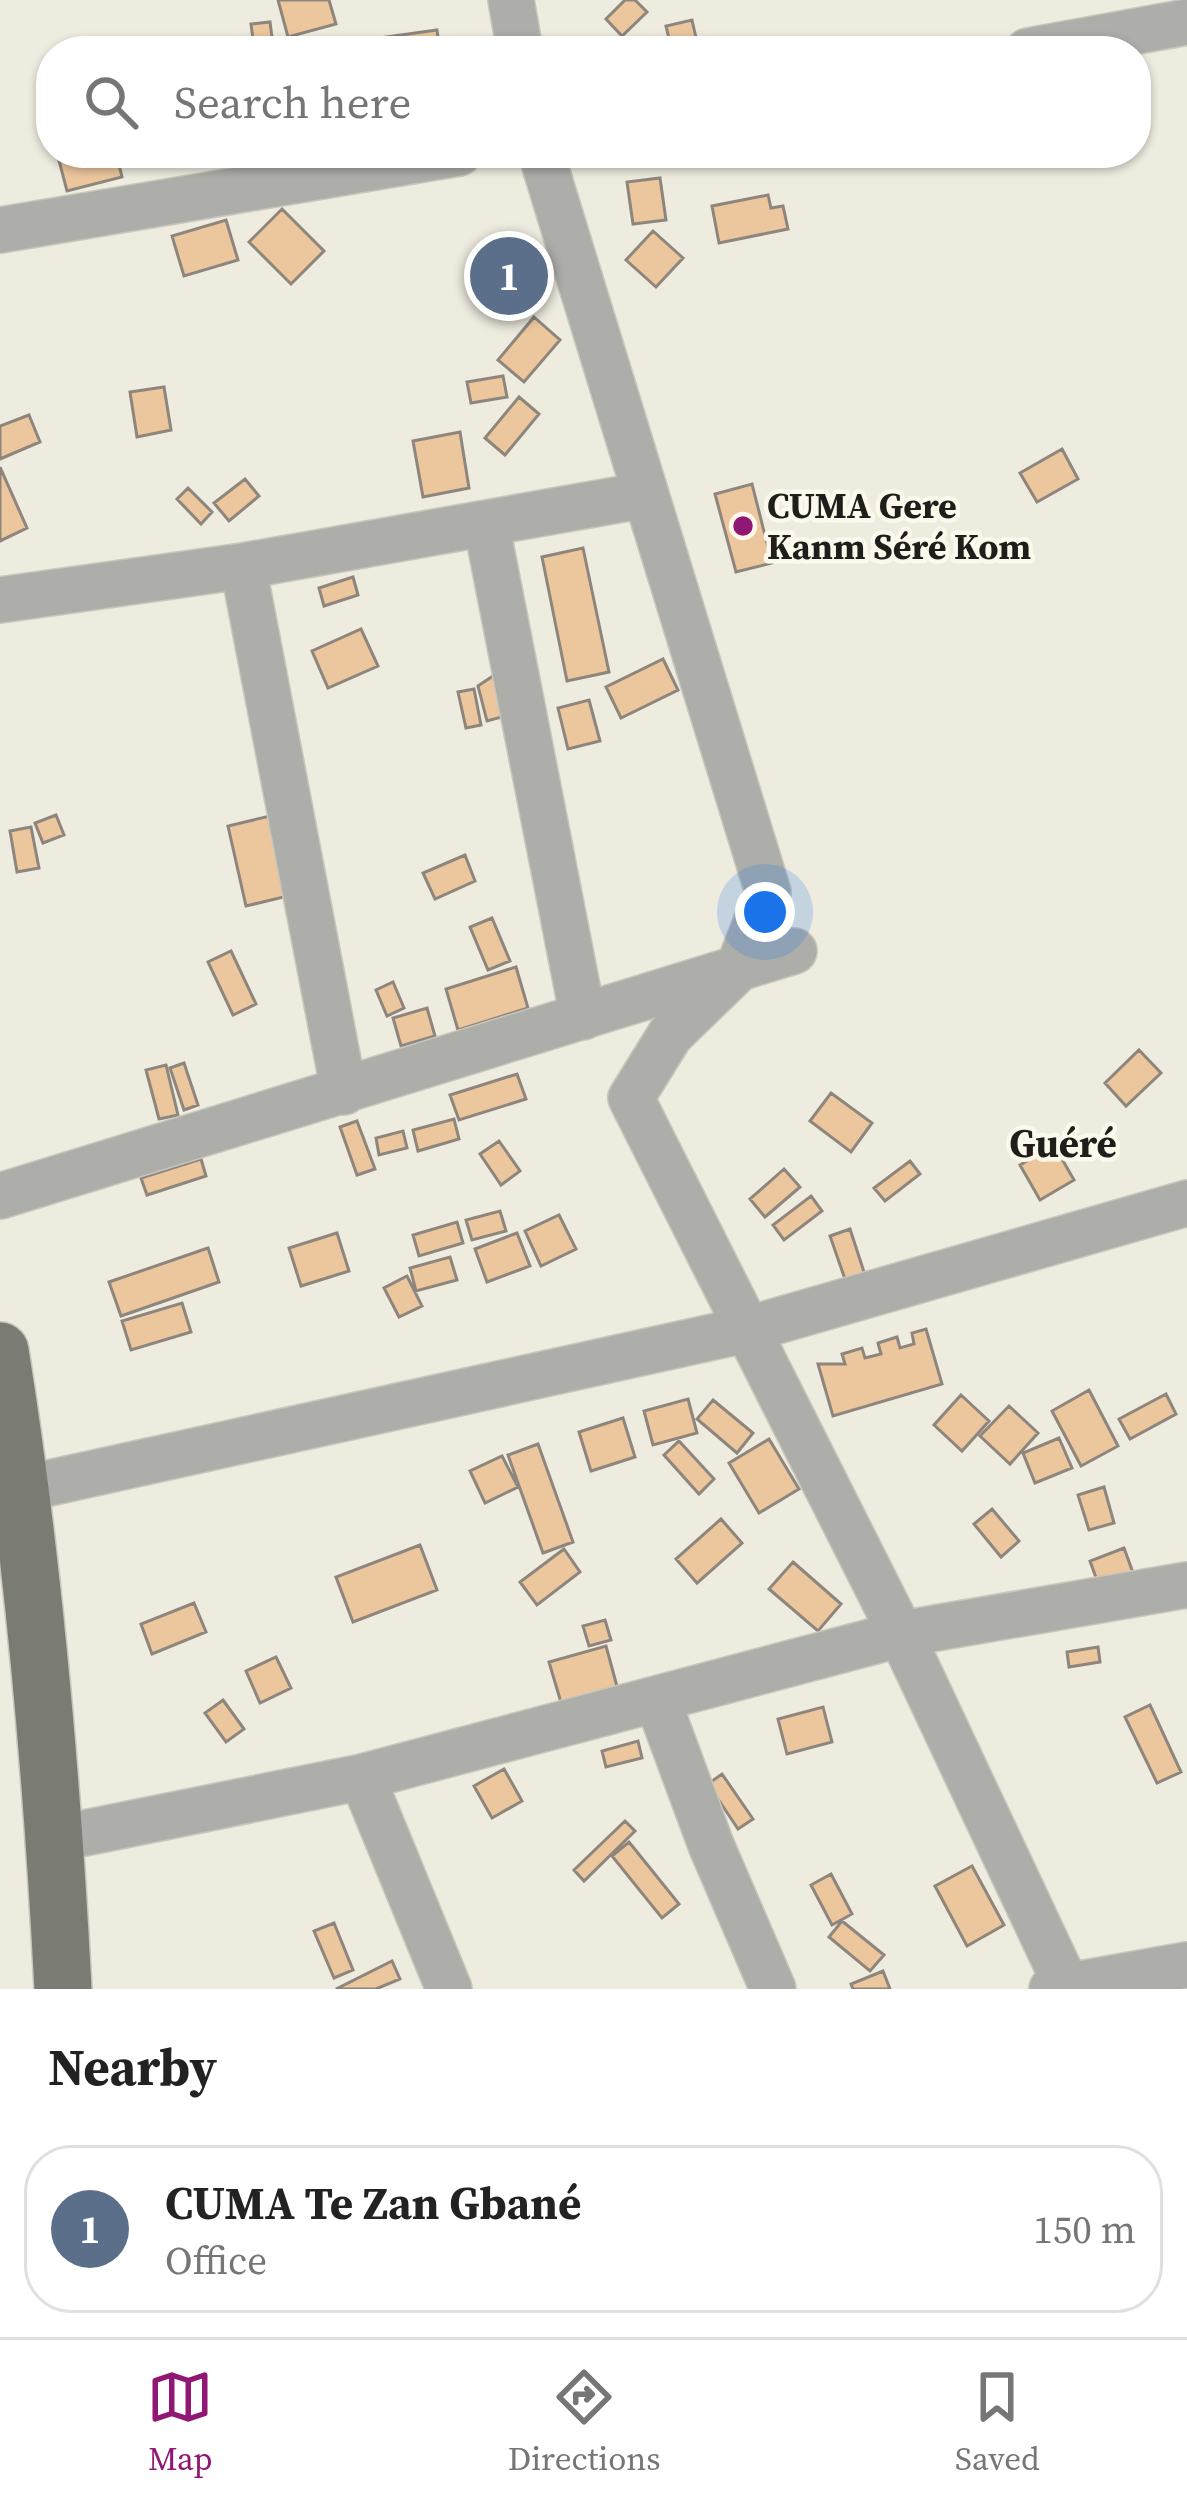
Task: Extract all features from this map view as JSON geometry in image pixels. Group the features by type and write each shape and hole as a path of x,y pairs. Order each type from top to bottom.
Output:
{"main road":[{"path":"0,1351 22,1490 56,1839 63,1989"}],"street":[{"path":"511,0 517,36"},
{"path":"1110,36 1187,22"},
{"path":"0,230 370,168"},
{"path":"546,168 768,892 738,969 670,1035 631,1098 901,1634 1062,1988 1187,1965"},
{"path":"0,600 243,566 645,495"},
{"path":"486,523 583,1018"},
{"path":"243,566 344,1092"},
{"path":"0,1196 794,951"},
{"path":"22,1490 749,1329 1167,1208 1187,1169"},
{"path":"56,1839 362,1778 901,1634 1187,1585"},
{"path":"657,1699 773,1989"},
{"path":"362,1778 449,1989"}],"building":[{"path":"278,0 329,0 336,24 288,36"},
{"path":"625,0 635,0 647,12 622,36 606,19"},
{"path":"692,20 696,36 668,36 666,26"},
{"path":"270,22 272,36 253,36 251,24"},
{"path":"437,30 438,36 394,36"},
{"path":"61,168 120,168 122,177 67,191"},
{"path":"660,178 666,220 633,224 627,182"},
{"path":"768,195 771,208 783,206 788,229 719,243 712,206"},
{"path":"282,209 324,251 291,284 249,242"},
{"path":"226,220 238,260 184,276 172,236"},
{"path":"653,231 683,258 656,287 626,260"},
{"path":"534,317 560,340 524,382 498,360"},
{"path":"503,376 507,397 471,403 467,382"},
{"path":"164,387 171,430 137,437 130,392"},
{"path":"519,397 539,414 505,455 485,438"},
{"path":"29,415 40,442 0,459 0,426"},
{"path":"460,432 469,488 423,497 413,441"},
{"path":"1062,449 1078,479 1037,502 1020,473"},
{"path":"0,467 27,528 0,541"},
{"path":"245,479 259,496 229,521 214,503"},
{"path":"752,484 772,563 736,572 715,494"},
{"path":"188,488 212,512 201,524 177,499"},
{"path":"583,548 609,672 567,681 542,557"},
{"path":"353,577 358,595 324,606 319,588"},
{"path":"361,629 378,666 328,688 312,651"},
{"path":"663,659 678,690 621,718 606,687"},
{"path":"499,672 509,715 487,721 478,686"},
{"path":"474,689 481,725 466,728 458,692"},
{"path":"589,700 600,741 568,749 558,708"},
{"path":"56,815 64,835 43,843 35,823"},
{"path":"270,816 288,896 246,906 228,826"},
{"path":"31,827 39,868 17,872 10,831"},
{"path":"465,855 475,881 435,899 423,873"},
{"path":"492,918 510,961 488,970 470,927"},
{"path":"231,951 256,1004 233,1015 208,962"},
{"path":"516,967 528,1008 458,1030 446,989"},
{"path":"393,982 404,1008 387,1016 376,990"},
{"path":"427,1008 435,1036 401,1046 393,1018"},
{"path":"1139,1050 1161,1073 1126,1106 1105,1083"},
{"path":"184,1063 198,1105 184,1110 170,1068"},
{"path":"166,1065 178,1115 159,1119 146,1070"},
{"path":"517,1074 526,1099 459,1120 450,1095"},
{"path":"831,1093 872,1123 851,1152 810,1121"},
{"path":"454,1119 459,1139 418,1151 413,1130"},
{"path":"357,1121 375,1169 357,1175 340,1127"},
{"path":"403,1131 407,1148 379,1155 376,1138"},
{"path":"499,1141 520,1171 501,1185 480,1154"},
{"path":"1054,1145 1074,1180 1040,1200 1020,1165"},
{"path":"201,1159 206,1176 147,1195 141,1178"},
{"path":"910,1161 920,1174 885,1201 874,1188"},
{"path":"784,1169 800,1187 765,1217 750,1199"},
{"path":"811,1196 822,1211 784,1240 773,1225"},
{"path":"500,1211 506,1231 472,1240 466,1220"},
{"path":"559,1215 576,1249 541,1266 525,1231"},
{"path":"457,1222 463,1243 419,1256 413,1235"},
{"path":"850,1229 865,1275 846,1282 830,1236"},
{"path":"337,1233 349,1271 301,1286 289,1248"},
{"path":"517,1233 530,1266 487,1282 475,1249"},
{"path":"208,1248 219,1282 121,1316 109,1282"},
{"path":"450,1257 457,1280 416,1291 410,1268"},
{"path":"407,1276 422,1306 399,1317 384,1288"},
{"path":"182,1303 191,1332 131,1350 122,1321"},
{"path":"926,1329 942,1384 833,1416 818,1364 845,1364 842,1354 862,1348 865,1358 881,1354 878,1343 897,1337 900,1348 914,1344 912,1333"},
{"path":"1089,1390 1118,1446 1081,1466 1052,1411"},
{"path":"1166,1394 1176,1414 1130,1439 1119,1419"},
{"path":"961,1395 989,1421 962,1451 934,1425"},
{"path":"688,1399 697,1433 653,1445 644,1411"},
{"path":"713,1400 753,1433 737,1453 697,1419"},
{"path":"1009,1406 1038,1433 1010,1464 980,1436"},
{"path":"623,1418 635,1457 591,1471 579,1432"},
{"path":"1059,1438 1072,1468 1035,1483 1023,1453"},
{"path":"769,1439 799,1489 759,1513 729,1463"},
{"path":"679,1441 714,1479 699,1494 664,1455"},
{"path":"538,1444 573,1542 543,1553 508,1455"},
{"path":"502,1456 518,1487 485,1503 470,1471"},
{"path":"1104,1487 1114,1523 1089,1530 1078,1495"},
{"path":"992,1509 1019,1541 1001,1557 974,1524"},
{"path":"721,1519 742,1543 697,1583 676,1559"},
{"path":"420,1545 437,1590 353,1622 336,1577"},
{"path":"1124,1548 1136,1581 1102,1594 1090,1561"},
{"path":"564,1549 580,1572 537,1605 520,1582"},
{"path":"793,1562 841,1604 818,1631 769,1589"},
{"path":"194,1603 206,1632 152,1654 141,1624"},
{"path":"605,1620 611,1640 589,1646 583,1626"},
{"path":"606,1646 618,1690 562,1706 549,1662"},
{"path":"1098,1647 1100,1662 1069,1667 1067,1652"},
{"path":"276,1657 291,1688 260,1703 246,1671"},
{"path":"223,1700 244,1729 226,1742 205,1713"},
{"path":"1150,1705 1181,1772 1157,1783 1125,1717"},
{"path":"823,1707 832,1742 787,1754 778,1719"},
{"path":"638,1741 642,1758 606,1767 602,1751"},
{"path":"504,1769 522,1801 492,1818 474,1786"},
{"path":"722,1774 753,1819 738,1829 708,1784"},
{"path":"625,1821 635,1831 584,1881 574,1870"},
{"path":"629,1842 679,1904 662,1918 612,1856"},
{"path":"972,1866 1004,1925 967,1946 935,1886"},
{"path":"831,1874 852,1914 832,1925 811,1885"},
{"path":"842,1921 884,1955 870,1971 829,1937"},
{"path":"334,1923 353,1970 334,1978 314,1931"},
{"path":"392,1961 400,1979 376,1989 336,1989"},
{"path":"883,1971 890,1989 853,1989 851,1984"}],"place":[{"name":"CUMA Te Zan Gbané","path":"509,276"},
{"name":"CUMA Gere Kanm Séré Kom","path":"743,526"}],"district":[{"name":"Guéré","path":"1063,1143"}]}
